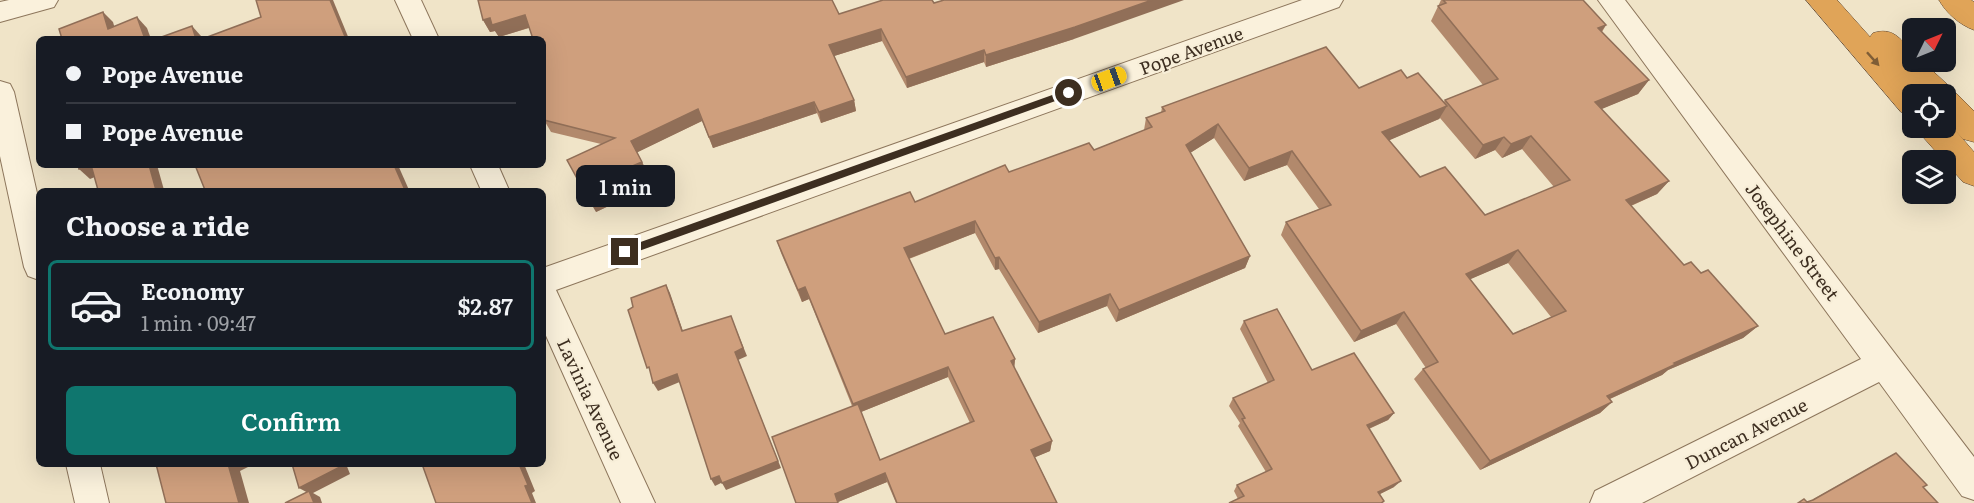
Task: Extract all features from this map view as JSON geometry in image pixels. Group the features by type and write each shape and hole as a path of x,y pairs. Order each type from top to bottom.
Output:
{"highway":[{"path":"1820,0 1902,93"},
{"path":"1841,0 1928,84"},
{"path":"1953,0 1974,19"},
{"path":"1956,112 1974,130"},
{"path":"1943,138 1974,172"}],"street":[{"path":"0,12 45,0"},
{"path":"408,0 425,36"},
{"name":"Pope Avenue","path":"546,280 1330,0"},
{"name":"Josephine Street","path":"1611,0 1974,484"},
{"path":"0,92 36,254"},
{"path":"484,168 494,188"},
{"name":"Lavinia Avenue","path":"546,302 638,503"},
{"name":"Duncan Avenue","path":"1607,503 1885,363"},
{"path":"84,467 92,503"}],"building":[{"path":"256,0 330,0 345,36 210,36 261,17"},
{"path":"478,0 832,0 839,14 883,0 932,0 934,3 944,0 1152,0 986,55 984,50 906,77 881,29 829,45 854,100 819,112 814,102 709,137 698,109 631,141 642,162 625,169 632,181 590,202 567,160 615,138 546,121 546,36 532,36 525,15 492,25 490,18 483,20"},
{"path":"1443,0 1583,0 1606,25 1598,28 1649,80 1595,102 1669,181 1626,200 1684,265 1691,262 1701,273 1708,270 1758,326 1607,396 1612,402 1490,461 1423,369 1438,362 1404,312 1361,331 1286,222 1331,205 1292,151 1249,168 1218,124 1186,145 1250,256 1119,310 1110,294 1039,322 999,257 995,258 975,221 904,248 945,334 993,317 1015,359 1011,361 1052,441 1031,450 1057,503 897,503 885,473 835,494 838,503 796,503 772,437 858,404 880,460 974,421 948,367 853,404 805,287 798,290 777,241 910,192 915,202 1005,165 1009,172 1089,143 1094,150 1152,127 1146,118 1165,111 1162,107 1326,47 1359,88 1401,70 1407,78 1418,73 1447,106 1382,132 1420,177 1445,167 1485,215 1570,180 1531,136 1511,144 1504,137 1483,145 1445,100 1498,79 1438,6 1446,3","holes":["1518,250 1566,311 1513,334 1466,274"]},
{"path":"103,12 108,29 137,17 144,36 61,36 59,29"},
{"path":"192,26 195,36 164,36"},
{"path":"92,168 150,168 155,188 97,188"},
{"path":"196,168 395,168 404,188 204,188"},
{"path":"666,285 682,331 731,316 743,348 735,352 778,461 722,483 719,476 711,479 677,374 653,383 628,310 633,307 631,298"},
{"path":"1277,309 1312,370 1354,353 1394,413 1367,425 1401,481 1378,492 1384,501 1381,503 1229,503 1244,496 1237,485 1272,469 1242,419 1245,418 1233,398 1274,380 1244,321"},
{"path":"1896,453 1927,485 1923,487 1938,503 1798,503 1804,499 1807,502 1813,500"},
{"path":"157,467 229,467 239,503 166,503"},
{"path":"293,467 340,467 299,488"},
{"path":"423,467 520,467 532,503 436,503"},
{"path":"309,491 314,503 285,503"}],"route":[{"path":"625,252 1069,93"}]}
